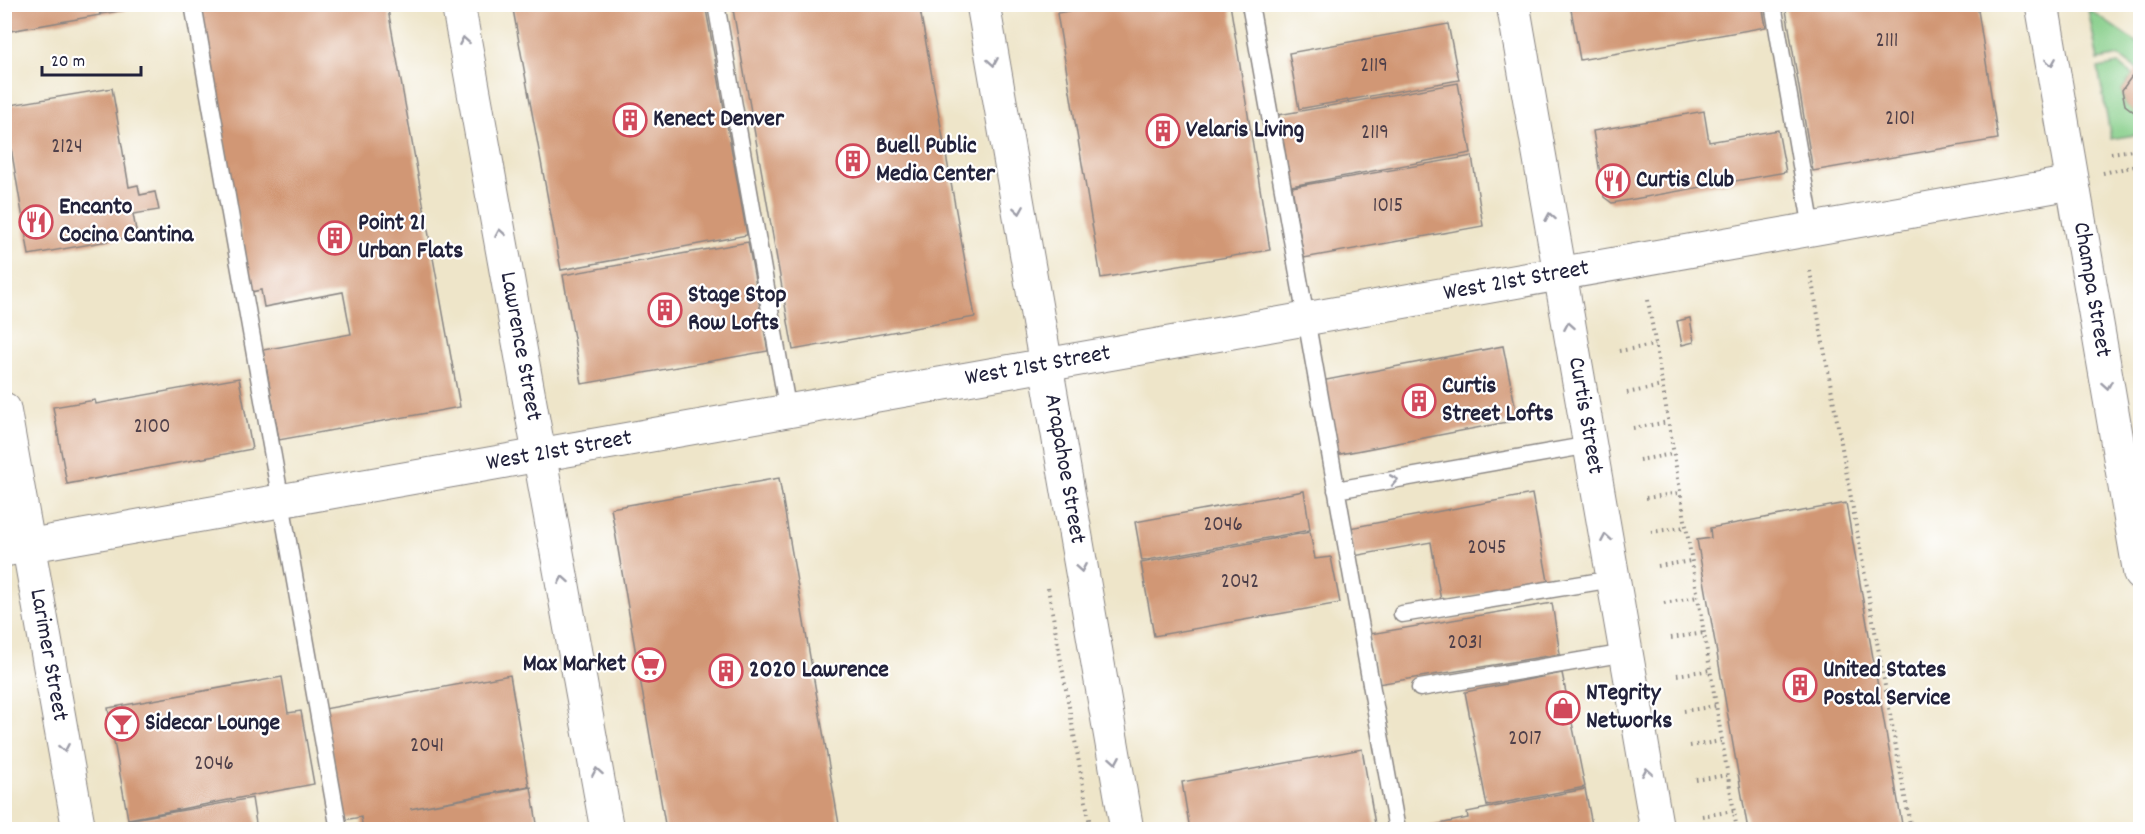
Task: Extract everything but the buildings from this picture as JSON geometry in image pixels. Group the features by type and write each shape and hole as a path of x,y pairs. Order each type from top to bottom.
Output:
{"street":[{"name":"Lawrence Street","path":"458,4 607,830"},
{"name":"Arapahoe Street","path":"983,4 1127,830"},
{"name":"Curtis Street","path":"1513,4 1657,830"},
{"name":"Champa Street","path":"2042,4 2140,574"},
{"name":"West 21st Street","path":"17,548 2071,183"},
{"name":"Larimer Street","path":"4,409 17,548 79,830"}],"lane":[{"path":"193,4 339,830"},
{"path":"716,4 788,412"},
{"path":"1250,4 1397,830"},
{"path":"1773,4 1812,229"},
{"path":"1336,490 1590,445"},
{"path":"1402,614 1613,579"},
{"path":"1420,688 1626,653"}],"path":[{"path":"2111,153 2140,149"},
{"path":"1810,271 1911,830"},
{"path":"1648,300 1737,830"},
{"path":"1619,351 1655,345"},
{"path":"1627,393 1662,386"},
{"path":"1633,428 1668,422"},
{"path":"1639,460 1673,454"},
{"path":"1646,498 1680,493"},
{"path":"1651,532 1686,527"},
{"path":"1658,566 1691,561"},
{"path":"1664,603 1698,597"},
{"path":"1671,638 1704,633"},
{"path":"1677,675 1710,670"},
{"path":"1683,711 1716,706"},
{"path":"1690,746 1722,741"},
{"path":"1696,780 1728,775"},
{"path":"1702,816 1734,811"}],"green space":[{"path":"2088,9 2140,45 2140,71 2119,56 2098,60"},
{"path":"2118,64 2133,75 2122,90 2125,105 2140,115 2140,134 2111,139 2098,68"}],"place":[{"name":"Kenect Denver","path":"630,120"},
{"name":"Velaris Living","path":"1163,131"},
{"name":"Buell Public Media Center","path":"853,161"},
{"name":"Curtis Club","path":"1613,181"},
{"name":"Encanto Cocina Cantina","path":"36,222"},
{"name":"Point 21 Urban Flats","path":"335,238"},
{"name":"Stage Stop Row Lofts","path":"665,310"},
{"name":"Curtis Street Lofts","path":"1419,401"},
{"name":"Max Market","path":"649,665"},
{"name":"2020 Lawrence","path":"726,671"},
{"name":"United States Postal Service","path":"1800,685"},
{"name":"NTegrity Networks","path":"1563,708"},
{"name":"Sidecar Lounge","path":"122,724"}]}
